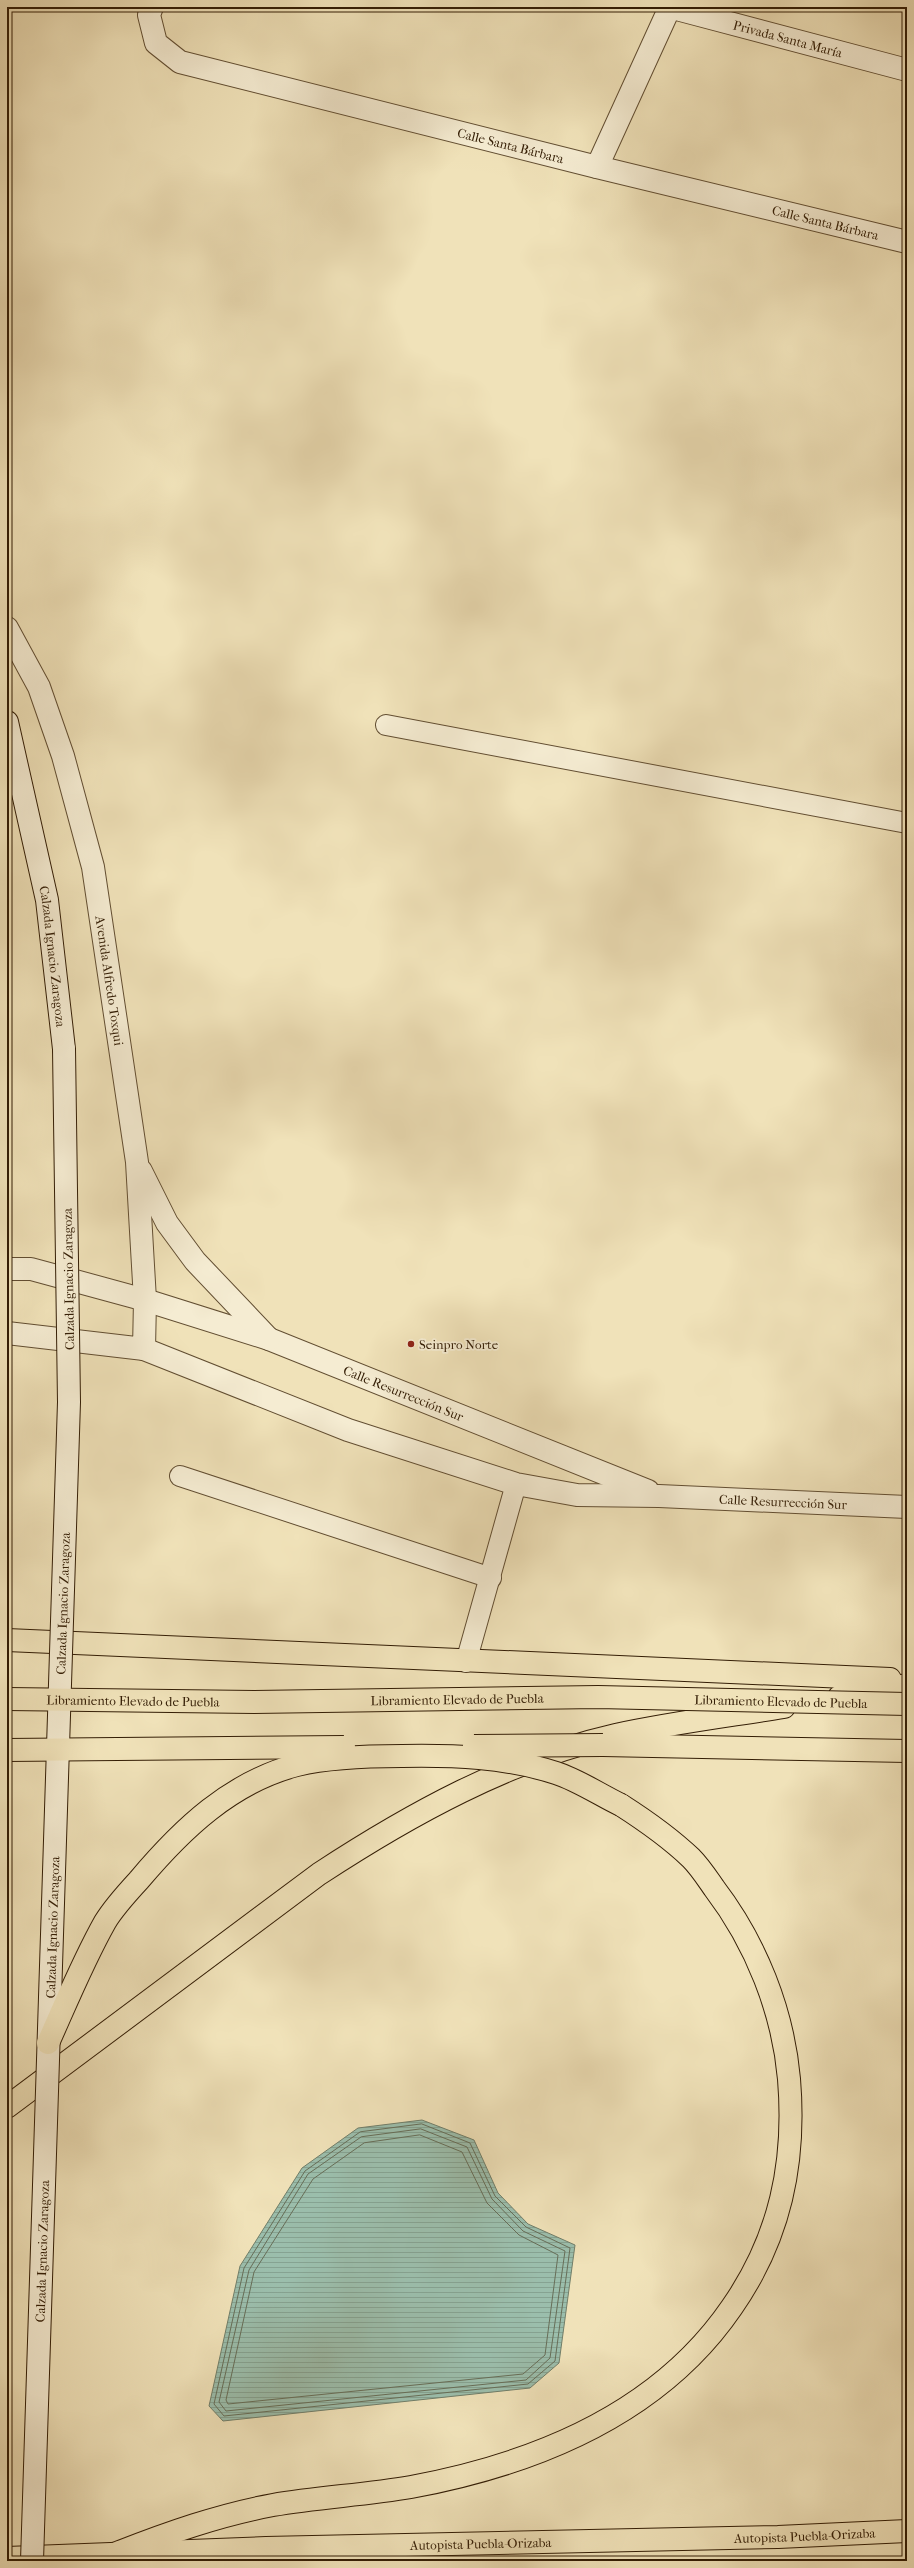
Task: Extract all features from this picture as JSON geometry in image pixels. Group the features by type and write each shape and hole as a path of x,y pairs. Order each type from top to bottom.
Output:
{"main road":[{"path":"7,1640 466,1662 907,1680"},
{"path":"7,2107 319,1874 369,1841 455,1794 508,1772 616,1736 907,1685"},
{"name":"Libramiento Elevado de Puebla","path":"7,1699 254,1702 598,1697 907,1704"},
{"path":"7,1750 603,1745 907,1751"},
{"path":"48,2044 87,1957 106,1921 125,1896 188,1826 231,1792 260,1778 298,1765 342,1759 448,1755 504,1761 557,1773 620,1805 652,1825 693,1860 727,1905 762,1971 778,2014 787,2057 791,2101 788,2160 784,2189 773,2231 759,2264 742,2294 721,2323 695,2353 666,2380 634,2405 600,2425 554,2446 455,2478 410,2487 278,2504 222,2517 168,2533 117,2554"},
{"name":"Autopista Puebla-Orizaba","path":"7,2558 282,2547 778,2537 907,2531"}],"street":[{"name":"Calle Santa Bárbara","path":"152,7 149,15 156,43 180,62 597,167 907,242"},
{"path":"597,167 670,7"},
{"name":"Privada Santa María","path":"670,7 907,70"},
{"name":"Avenida Alfredo Toxqui","path":"7,628 41,694 63,756 94,867 137,1162 144,1300 144,1349"},
{"name":"Calzada Ignacio Zaragoza","path":"7,722 47,900 64,1049 69,1402 32,2561"},
{"path":"137,1162 167,1223 195,1261 269,1338"},
{"name":"Calle Resurrección Sur","path":"7,1269 31,1269 144,1300 269,1338 659,1496"},
{"name":"Calle Resurrección Sur","path":"7,1333 144,1349 348,1430 516,1484 577,1495 659,1496 907,1507"}],"lane":[{"path":"386,725 907,823"},
{"path":"180,1476 491,1578"},
{"path":"466,1662 491,1578 516,1484"}],"water":[{"path":"422,2120 474,2140 498,2193 528,2224 575,2245 559,2363 530,2388 223,2421 209,2406 240,2266 302,2168 358,2128"}],"place":[{"name":"Seinpro Norte","path":"411,1344"}]}
